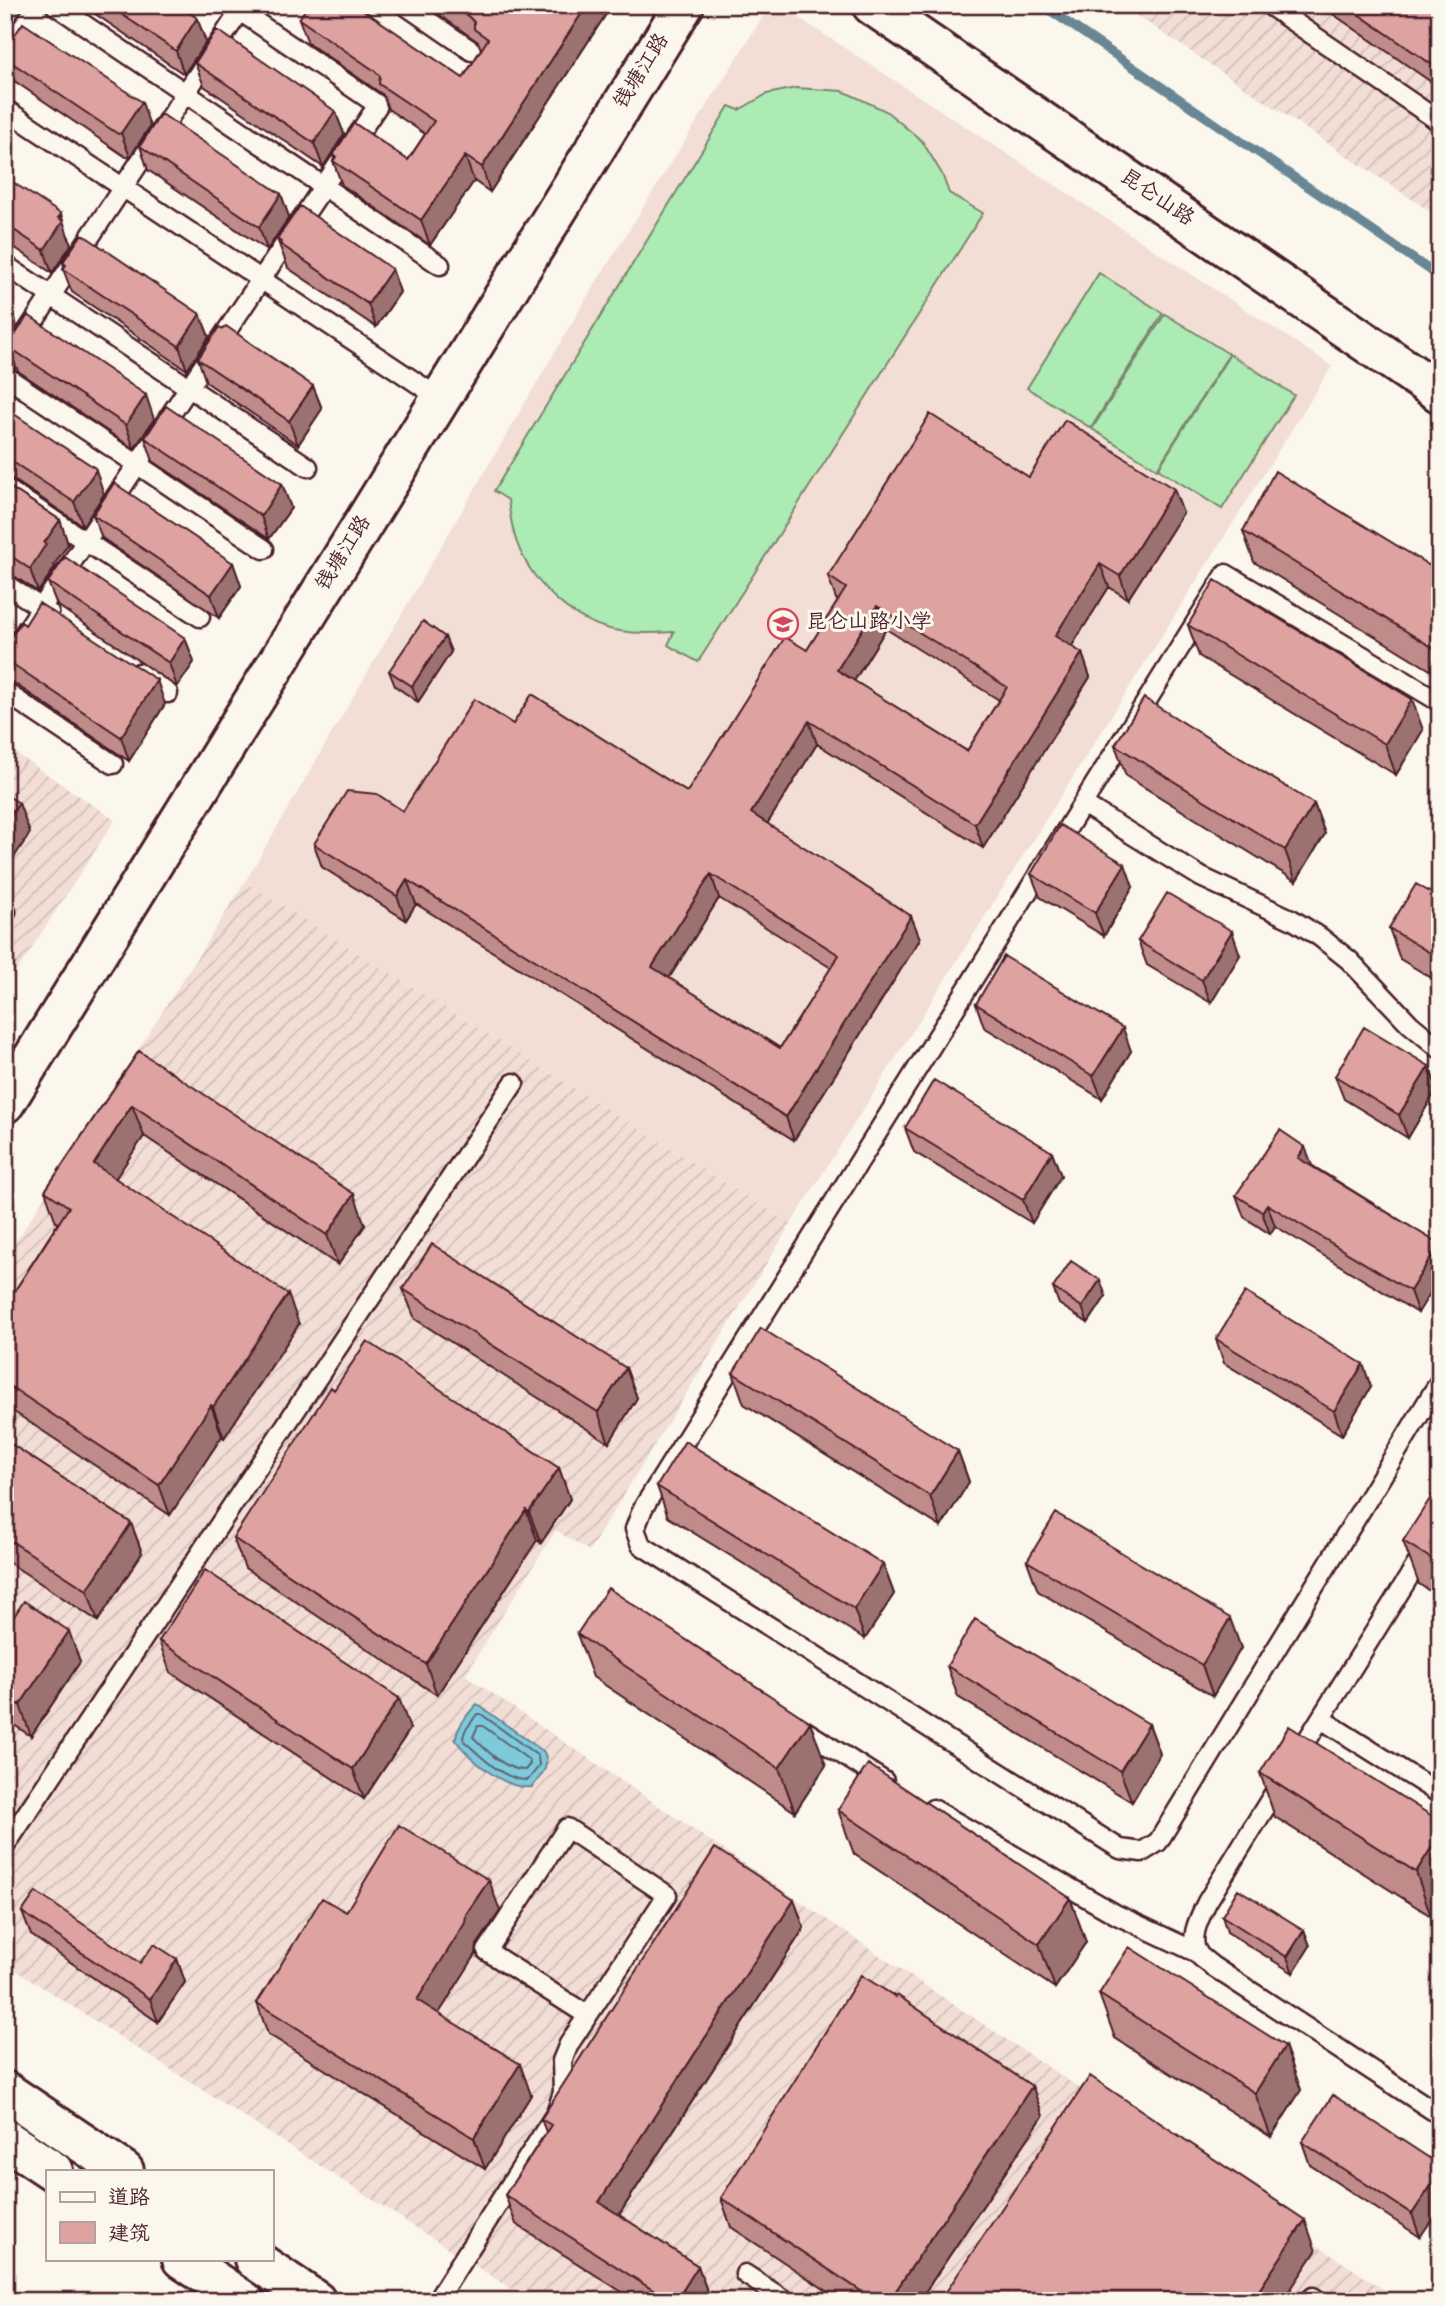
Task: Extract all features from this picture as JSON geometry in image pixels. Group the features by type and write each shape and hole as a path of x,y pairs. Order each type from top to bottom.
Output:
{"street":[{"name":"钱塘江路","path":"5,1104 684,5"},
{"name":"昆仑山路","path":"872,5 1440,393"},
{"path":"5,2091 123,2170"},
{"path":"5,2138 52,2170"},
{"path":"183,2260 244,2301"},
{"path":"255,2260 316,2301"}],"lane":[{"path":"5,16 13,5"},
{"path":"55,5 440,265"},
{"path":"405,5 472,51"},
{"path":"1269,5 1440,122"},
{"path":"5,365 185,93 238,7 378,105 5,662"},
{"path":"5,109 441,398"},
{"path":"5,265 308,467"},
{"path":"5,376 264,549"},
{"path":"5,488 200,617"},
{"path":"1440,702 1226,574 643,1508 635,1529 641,1545 1120,1849 1142,1852 1158,1842 1440,1381"},
{"path":"5,584 64,624"},
{"path":"122,662 168,693"},
{"path":"5,692 113,764"},
{"path":"1083,804 1200,877 1293,919 1320,937 1349,960 1410,1024 1440,1049"},
{"path":"5,1846 514,1083"},
{"path":"1198,1953 1194,1937 1198,1920 1207,1902 1440,1527"},
{"path":"785,1717 908,1794 1117,1915 1198,1953 1212,1966 1440,2115"},
{"path":"1321,1719 1440,1794"},
{"path":"436,2301 555,2115 563,2093 562,2061 569,2044 667,1895 567,1828 487,1951 587,2015"},
{"path":"745,2274 786,2301"},
{"path":"1311,2301 1313,2297 1318,2301"}],"shaded area":[{"name":"昆仑山路小学","path":"770,5 779,5 1332,366 791,1224 245,882 587,297"},
{"path":"1121,5 1440,5 1440,218"},
{"path":"5,746 115,820 5,989"},
{"path":"245,882 791,1224 589,1551 556,1530 465,1675 894,1965 1401,2301 530,2301 5,1963 5,1259"}],"green space":[{"path":"796,88 843,91 886,111 922,141 942,174 949,193 983,213 698,662 668,645 674,632 633,633 603,627 571,611 557,600 524,559 514,533 508,500 494,491 729,106 739,110 767,94"},
{"path":"1099,273 1163,313 1091,428 1027,388"},
{"path":"1165,314 1229,354 1157,469 1092,429"},
{"path":"1230,354 1294,395 1222,509 1158,469"}],"water":[{"path":"477,1704 544,1752 546,1766 532,1787 522,1787 500,1779 469,1756 455,1739 464,1720"}],"building":[{"path":"108,5 178,5 197,18 176,51"},
{"path":"308,5 356,5 463,78 488,39 474,29 474,22 469,17 452,5 587,5 482,167 465,156 421,220 333,161 336,157 333,155 354,123 408,160 434,121 379,84 380,76 375,71 299,19"},
{"path":"1345,5 1440,5 1440,70"},
{"path":"23,23 142,102 121,133 118,134 5,58 5,49"},
{"path":"216,31 335,111 314,143 195,63"},
{"path":"160,115 281,194 259,227 140,146"},
{"path":"5,177 61,214 58,218 63,221 44,250 5,224"},
{"path":"300,206 392,269 368,304 280,244 277,239"},
{"path":"82,234 200,314 179,346 63,269 66,265 63,262"},
{"path":"28,315 146,395 126,425 8,346"},
{"path":"226,326 313,386 289,421 198,359 219,327 223,329"},
{"path":"166,406 282,484 261,516 145,438"},
{"path":"5,408 95,468 74,502 5,457"},
{"path":"930,414 1029,477 1065,420 1174,489 1120,576 1100,564 1055,636 1082,653 975,824 809,721 751,813 911,916 786,1117 407,880 397,896 314,844 347,791 377,794 403,811 474,699 513,724 532,694 687,792 785,637 807,650 846,588 828,576","holes":["877,606 1007,687 967,751 837,670","711,874 839,955 780,1048 652,967"]},
{"path":"1275,471 1440,572 1440,652 1243,531"},
{"path":"114,483 233,563 211,595 93,515"},
{"path":"5,484 60,520 30,569 5,552"},
{"path":"65,557 185,638 169,663 48,582"},
{"path":"1215,580 1412,699 1385,744 1188,625"},
{"path":"39,603 157,680 121,737 5,659 5,646 21,622 25,625"},
{"path":"423,621 445,637 412,686 389,671"},
{"path":"1144,698 1314,804 1285,850 1115,745"},
{"path":"5,794 19,803 5,823"},
{"path":"1060,825 1125,864 1095,913 1031,874"},
{"path":"1416,884 1440,898 1440,959 1389,928"},
{"path":"1167,893 1232,931 1202,980 1138,941"},
{"path":"1004,956 1123,1028 1093,1076 976,1004"},
{"path":"1364,1027 1429,1066 1399,1115 1335,1076"},
{"path":"139,1051 354,1194 327,1235 132,1105 94,1164 288,1294 159,1485 5,1383 5,1299 11,1291 14,1292 69,1207 45,1191"},
{"path":"934,1080 1052,1152 1023,1200 905,1128"},
{"path":"1280,1130 1305,1147 1298,1158 1439,1244 1410,1291 1267,1204 1262,1212 1236,1195"},
{"path":"432,1244 626,1368 598,1412 403,1289"},
{"path":"1071,1261 1100,1280 1082,1307 1053,1288"},
{"path":"1245,1292 1363,1364 1334,1411 1216,1339"},
{"path":"761,1328 958,1451 930,1496 733,1373"},
{"path":"367,1341 559,1468 529,1512 526,1510 426,1664 233,1538 331,1387 334,1390"},
{"path":"5,1440 131,1523 87,1590 5,1537"},
{"path":"685,1441 883,1564 854,1609 657,1486"},
{"path":"1433,1494 1440,1498 1440,1564 1403,1541"},
{"path":"1056,1513 1230,1618 1202,1665 1027,1561"},
{"path":"205,1570 399,1698 353,1769 159,1641"},
{"path":"608,1588 810,1722 779,1768 577,1634"},
{"path":"24,1601 69,1631 20,1705 5,1695 5,1630"},
{"path":"975,1619 1149,1724 1120,1771 947,1666"},
{"path":"1289,1726 1440,1821 1440,1834 1416,1872 1260,1773"},
{"path":"868,1764 1070,1898 1039,1944 838,1810"},
{"path":"399,1825 489,1880 466,1914 465,1923 417,2000 520,2064 474,2138 257,2003 322,1898 346,1912"},
{"path":"715,1848 794,1900 599,2202 698,2266 676,2301 670,2301 505,2195 551,2125 541,2119"},
{"path":"1238,1889 1304,1930 1287,1957 1222,1916"},
{"path":"36,1892 140,1963 154,1944 177,1959 150,1999 22,1912"},
{"path":"1129,1947 1285,2046 1255,2093 1099,1994"},
{"path":"861,1975 896,1997 897,1995 1032,2086 889,2301 876,2301 721,2198"},
{"path":"1090,2076 1305,2220 1252,2301 940,2301"},
{"path":"1333,2095 1440,2165 1440,2172 1412,2214 1302,2142"}],"waterway":[{"path":"1042,5 1440,277"}],"place":[{"name":"昆仑山路小学","path":"783,624"}]}
